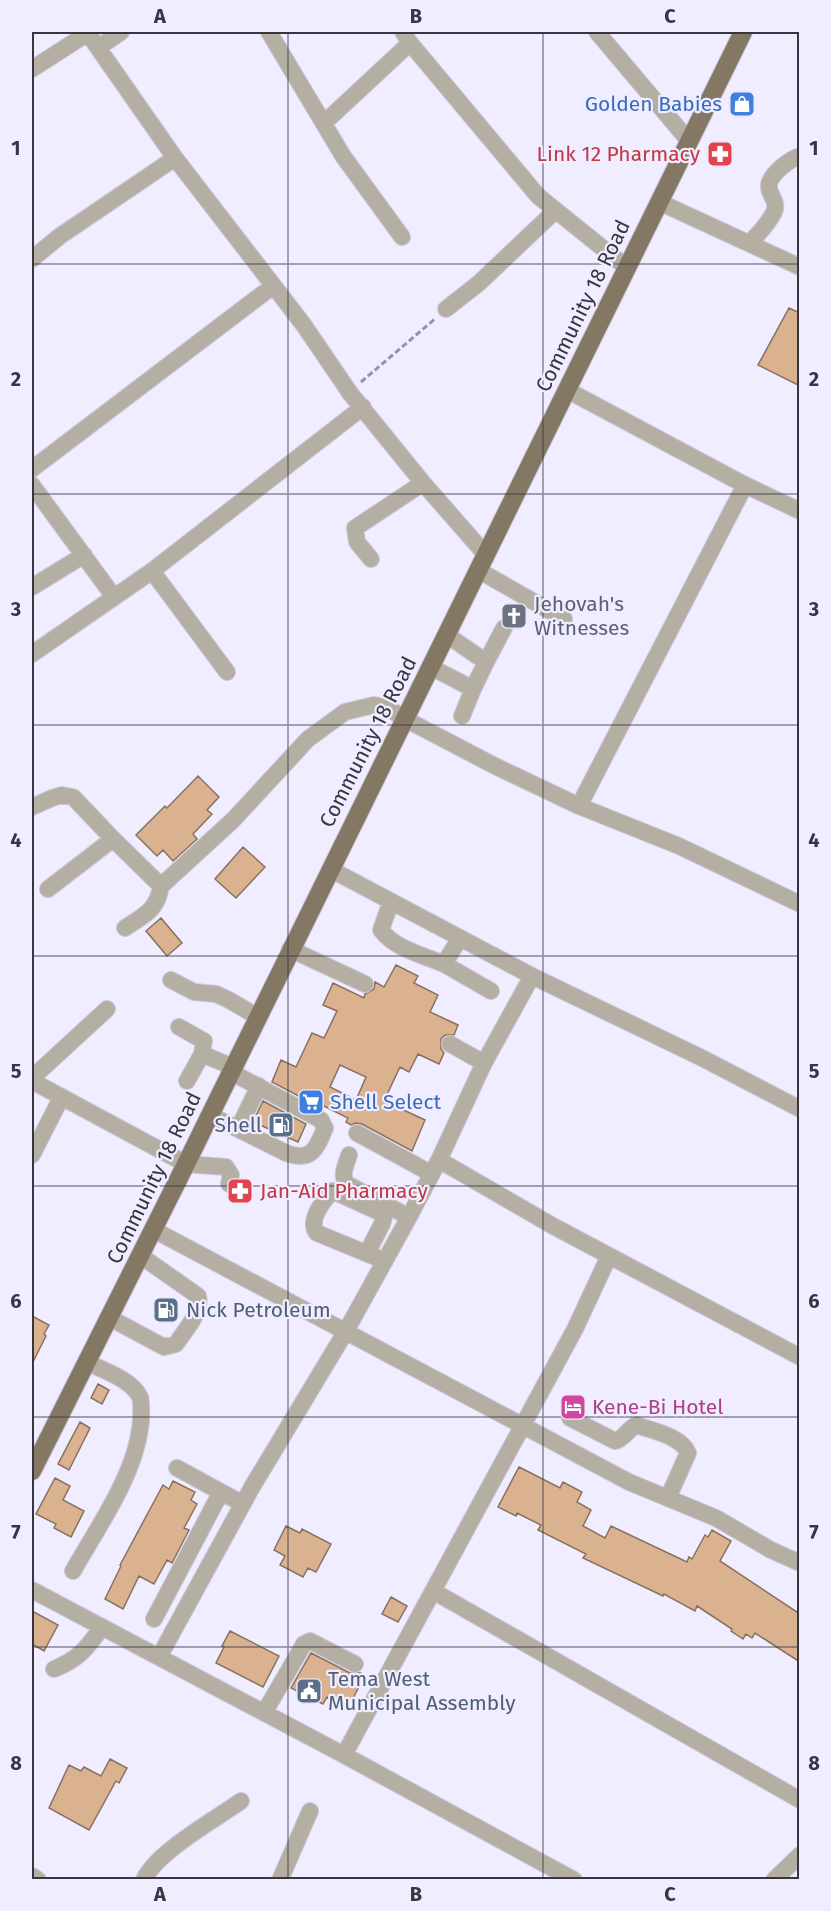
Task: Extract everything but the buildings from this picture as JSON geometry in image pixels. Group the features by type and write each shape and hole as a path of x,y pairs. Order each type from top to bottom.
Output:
{"main road":[{"name":"Community 18 Road","path":"32,1471 141,1256 743,32"}],"street":[{"path":"32,69 87,32 175,158 303,324 350,393 423,483 482,562 564,619"},
{"path":"99,47 121,32"},
{"path":"269,32 343,156 402,237"},
{"path":"597,32 689,141"},
{"path":"324,123 407,37 538,196 626,267"},
{"path":"750,243 774,213 776,202 769,188 771,180 791,159 800,156"},
{"path":"32,259 60,236 175,158"},
{"path":"659,202 800,267"},
{"path":"446,309 479,283 555,211"},
{"path":"32,469 273,286"},
{"path":"567,390 745,485 800,511"},
{"path":"32,654 152,571 363,407"},
{"path":"371,560 357,542 355,528 423,483"},
{"path":"32,485 114,597"},
{"path":"579,806 745,485"},
{"path":"32,587 84,555"},
{"path":"152,571 227,672"},
{"path":"462,716 504,628"},
{"path":"447,635 486,662"},
{"path":"431,667 473,689"},
{"path":"125,928 151,910 158,898 161,886 233,820 308,739 345,712 374,705 388,708 497,767 579,806 679,846 800,904"},
{"path":"32,807 62,795 73,797 161,886"},
{"path":"48,889 112,839"},
{"path":"330,869 532,976 702,1058 800,1109"},
{"path":"391,901 381,930 386,937 394,943 444,964 491,991"},
{"path":"444,964 460,938"},
{"path":"291,949 364,984"},
{"path":"159,1657 243,1504 385,1261 435,1167 484,1063 532,976"},
{"path":"171,980 194,992 216,994 229,999 258,1017"},
{"path":"107,1009 32,1080 61,1098 186,1164 226,1167 231,1175 229,1184"},
{"path":"179,1028 204,1041 202,1054 187,1082"},
{"path":"450,1044 484,1063"},
{"path":"202,1054 321,1120 325,1128 318,1145 310,1154 299,1158 286,1154 210,1115"},
{"path":"238,1129 260,1086"},
{"path":"32,1155 61,1098"},
{"path":"357,1133 510,1202 800,1357"},
{"path":"349,1155 343,1180 409,1217"},
{"path":"153,1230 629,1482 716,1518 771,1550 800,1563"},
{"path":"367,1253 385,1261"},
{"path":"110,1318 164,1347 176,1344 200,1305 198,1296 141,1256"},
{"path":"344,1755 575,1329 609,1256"},
{"path":"73,1570 111,1505 135,1457 140,1437 141,1399 130,1384 87,1362"},
{"path":"570,1418 615,1441 620,1440 630,1428 636,1425 679,1441 686,1446 688,1453 668,1498"},
{"path":"177,1468 243,1504"},
{"path":"154,1619 221,1492"},
{"path":"32,1590 574,1880"},
{"path":"433,1591 800,1800"},
{"path":"54,1669 71,1662 85,1651 102,1627"},
{"path":"264,1713 304,1644 310,1641 355,1664"},
{"path":"144,1880 153,1865 164,1855 241,1801"},
{"path":"280,1880 310,1811"},
{"path":"774,1880 800,1856"},
{"path":"32,1876 38,1880"}],"path":[{"path":"350,393 446,309"}],"place":[{"name":"Golden Babies","path":"742,104"},
{"name":"Link 12 Pharmacy","path":"720,154"},
{"name":"Jehovah's Witnesses","path":"514,616"},
{"name":"Shell Select","path":"311,1102"},
{"name":"Shell","path":"281,1125"},
{"name":"Jan-Aid Pharmacy","path":"240,1191"},
{"name":"Nick Petroleum","path":"166,1310"},
{"name":"Kene-Bi Hotel","path":"573,1407"},
{"name":"Tema West Municipal Assembly","path":"309,1691"}]}
